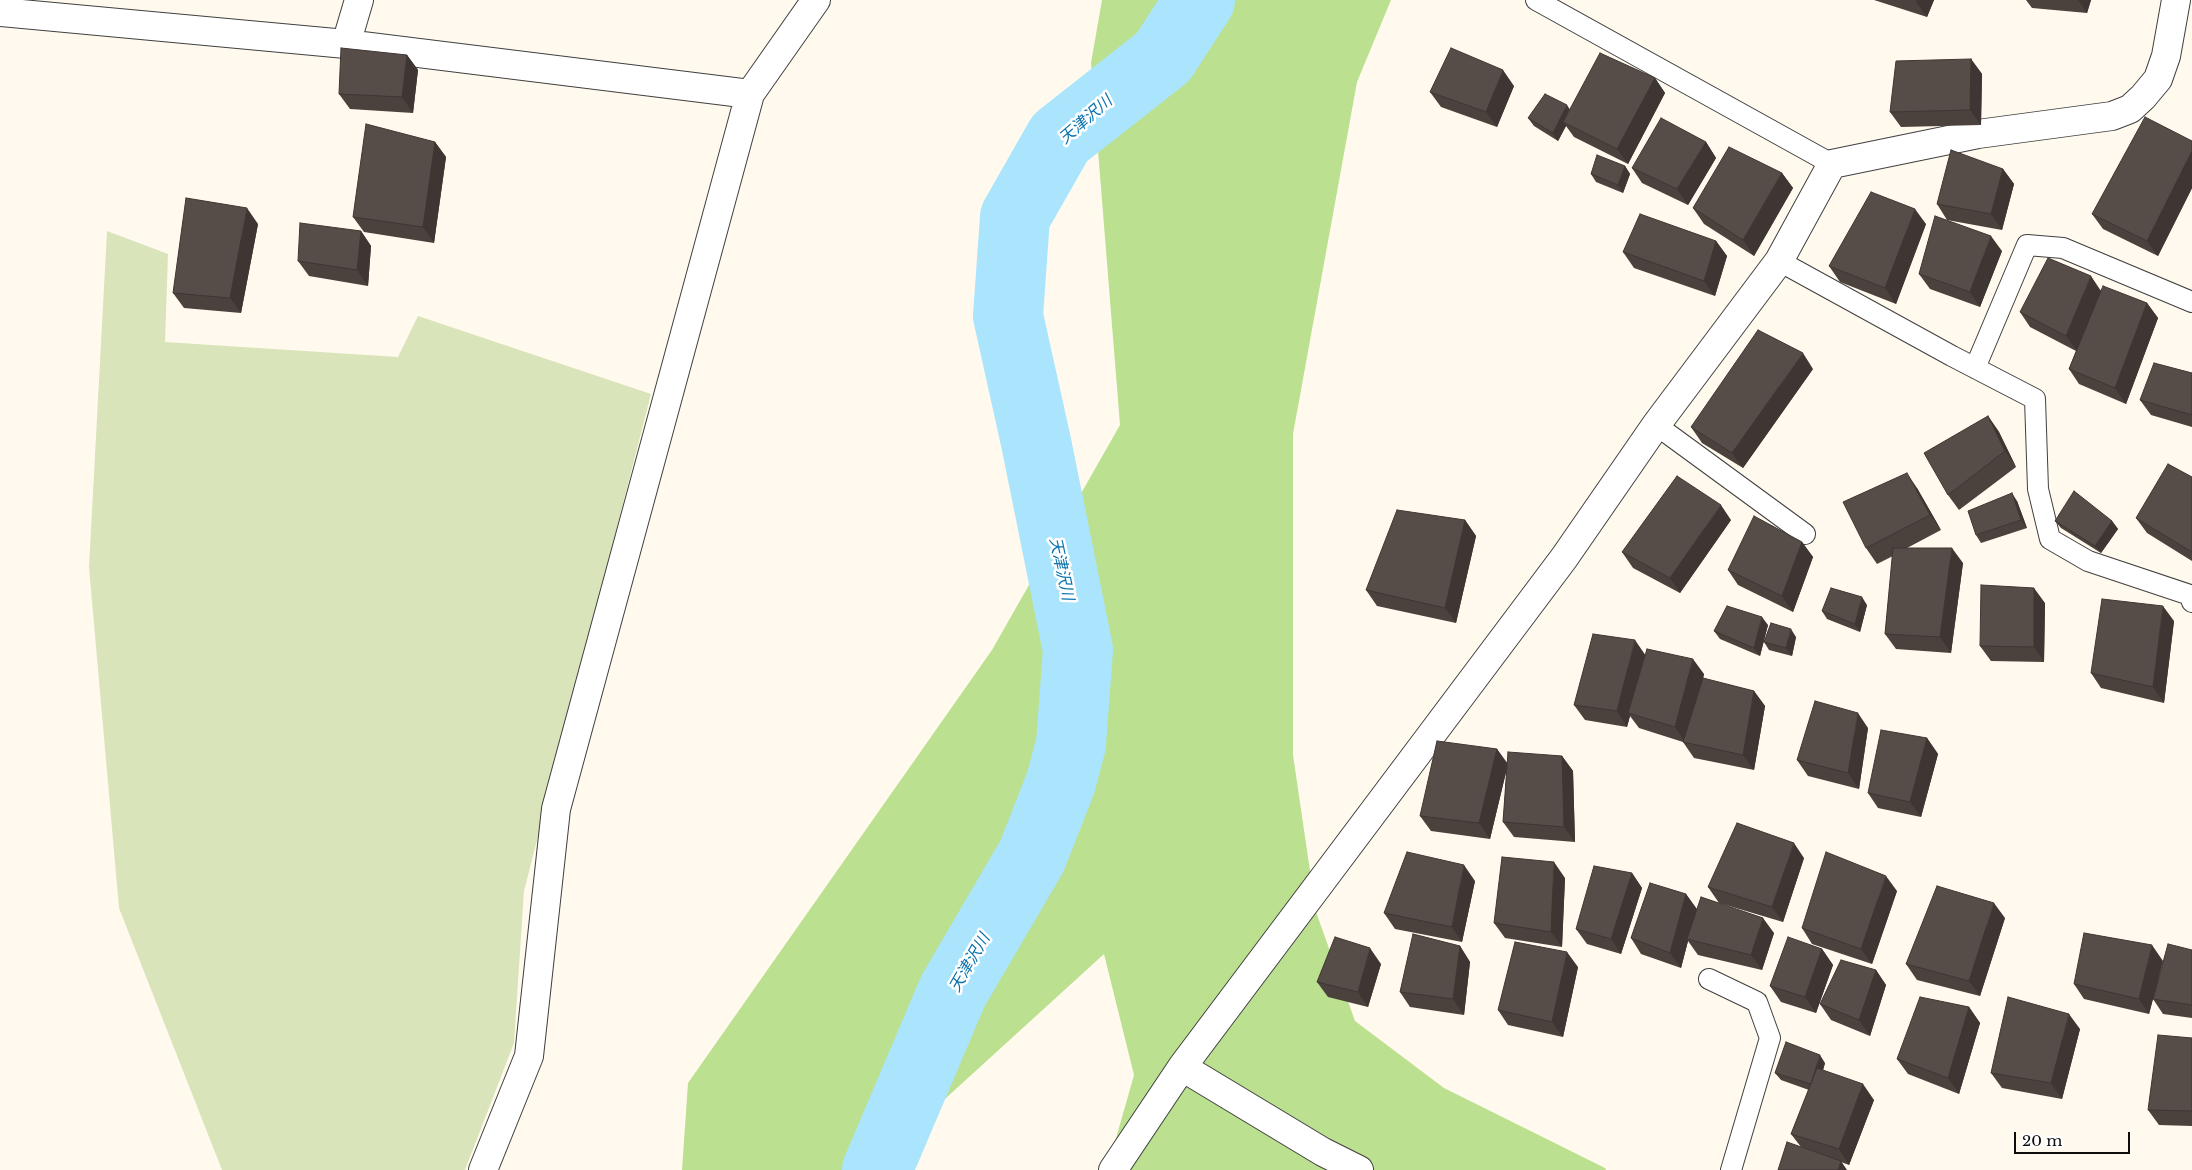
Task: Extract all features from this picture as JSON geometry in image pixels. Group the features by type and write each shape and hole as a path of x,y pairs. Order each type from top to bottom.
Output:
{"street":[{"path":"346,44 359,0"},
{"path":"483,1170 528,1056 556,809 750,94 816,0"},
{"path":"1113,1170 1182,1067 1564,558 1656,425 1779,261 1832,164 1978,134 2112,116 2130,109 2158,79 2166,56 2176,0"},
{"path":"0,12 346,44 750,94"},
{"path":"1182,1067 1323,1152 1359,1170"}],"lane":[{"path":"1536,0 1832,164"},
{"path":"1975,368 2027,245 2062,248 2192,302"},
{"path":"1779,261 1975,368 2036,399 2038,489 2050,540 2088,561 2190,595 2192,602"},
{"path":"1656,425 1805,534"},
{"path":"1709,979 1756,1002 1770,1038 1731,1170"}],"green space":[{"path":"1102,0 1391,0 1357,82 1293,434 1293,755 1316,912 1355,1021 1444,1088 1606,1170 1107,1170 1134,1075 1104,954 867,1170 682,1170 688,1083 992,650 1120,425 1091,63"},
{"path":"107,231 168,254 165,342 398,357 418,316 651,394 524,891 514,1043 465,1170 222,1170 119,908 89,567"}],"building":[{"path":"341,48 407,55 402,97 339,94"},
{"path":"1451,48 1503,70 1486,112 1430,92"},
{"path":"1600,53 1655,78 1617,149 1563,122"},
{"path":"1971,59 1970,110 1890,112 1896,61"},
{"path":"1545,94 1567,105 1553,133 1528,118"},
{"path":"2145,117 2192,141 2192,151 2147,241 2092,214"},
{"path":"1661,118 1706,142 1677,189 1632,168"},
{"path":"366,124 435,142 423,227 353,217"},
{"path":"1729,147 1782,173 1743,240 1693,208"},
{"path":"1951,150 2003,169 1991,214 1937,204"},
{"path":"1597,155 1625,166 1618,185 1591,174"},
{"path":"1871,192 1915,209 1885,288 1829,266"},
{"path":"186,198 247,208 230,298 173,293"},
{"path":"1640,214 1716,241 1704,281 1623,252"},
{"path":"1935,216 1991,236 1970,292 1919,274"},
{"path":"300,223 361,231 357,270 298,261"},
{"path":"2048,258 2091,276 2066,336 2020,312"},
{"path":"2103,286 2147,303 2115,388 2069,369"},
{"path":"1758,330 1803,353 1732,453 1691,427"},
{"path":"2154,363 2192,373 2192,415 2140,400"},
{"path":"1988,416 2005,451 1948,495 1924,453"},
{"path":"2168,464 2192,477 2192,552 2136,518"},
{"path":"1907,473 1930,515 1866,548 1843,502"},
{"path":"1677,476 1721,505 1670,578 1622,552"},
{"path":"2074,491 2112,521 2095,546 2055,521"},
{"path":"2012,493 2021,520 1976,535 1968,511"},
{"path":"1397,510 1465,520 1445,608 1366,590"},
{"path":"1754,516 1802,542 1782,596 1728,570"},
{"path":"1893,548 1952,548 1940,637 1885,634"},
{"path":"1981,585 2034,588 2034,647 1980,646"},
{"path":"1831,588 1862,597 1855,624 1822,611"},
{"path":"2102,599 2163,606 2153,687 2091,673"},
{"path":"1727,606 1762,617 1754,648 1714,631"},
{"path":"1771,623 1791,629 1786,648 1764,642"},
{"path":"1593,634 1635,640 1617,711 1574,705"},
{"path":"1647,649 1693,659 1675,727 1628,713"},
{"path":"1703,678 1754,691 1743,755 1683,742"},
{"path":"1815,701 1858,713 1848,773 1797,760"},
{"path":"1881,730 1927,738 1910,802 1868,793"},
{"path":"1437,741 1497,749 1479,823 1420,816"},
{"path":"1508,752 1562,756 1564,827 1503,822"},
{"path":"1737,823 1794,843 1772,907 1708,887"},
{"path":"1407,852 1464,865 1452,927 1384,913"},
{"path":"1826,852 1886,876 1861,949 1802,928"},
{"path":"1502,857 1554,862 1551,932 1494,923"},
{"path":"1594,866 1632,873 1611,939 1576,929"},
{"path":"1650,883 1686,894 1670,953 1631,938"},
{"path":"1937,886 1994,903 1969,981 1906,964"},
{"path":"1701,897 1763,918 1751,955 1687,939"},
{"path":"2084,933 2152,945 2139,999 2074,984"},
{"path":"1413,934 1460,946 1453,999 1400,992"},
{"path":"1335,937 1370,948 1358,992 1317,982"},
{"path":"1788,937 1822,949 1805,997 1770,986"},
{"path":"1515,942 1567,952 1552,1022 1498,1010"},
{"path":"2168,944 2192,950 2192,1005 2153,999"},
{"path":"1841,960 1876,970 1859,1020 1820,1004"},
{"path":"1920,997 1969,1007 1948,1078 1897,1059"},
{"path":"2008,997 2069,1014 2051,1083 1991,1073"},
{"path":"2158,1035 2192,1038 2192,1111 2148,1110"},
{"path":"1786,1042 1820,1055 1811,1084 1775,1073"},
{"path":"1817,1068 1863,1084 1839,1149 1791,1134"},
{"path":"1787,1142 1841,1161 1838,1170 1778,1170"}],"waterway":[{"name":"天津沢川","path":"877,1170 953,991 1032,856 1061,782 1071,744 1078,650 1036,442 1008,316 1015,217 1060,138 1163,57 1200,0"}]}
